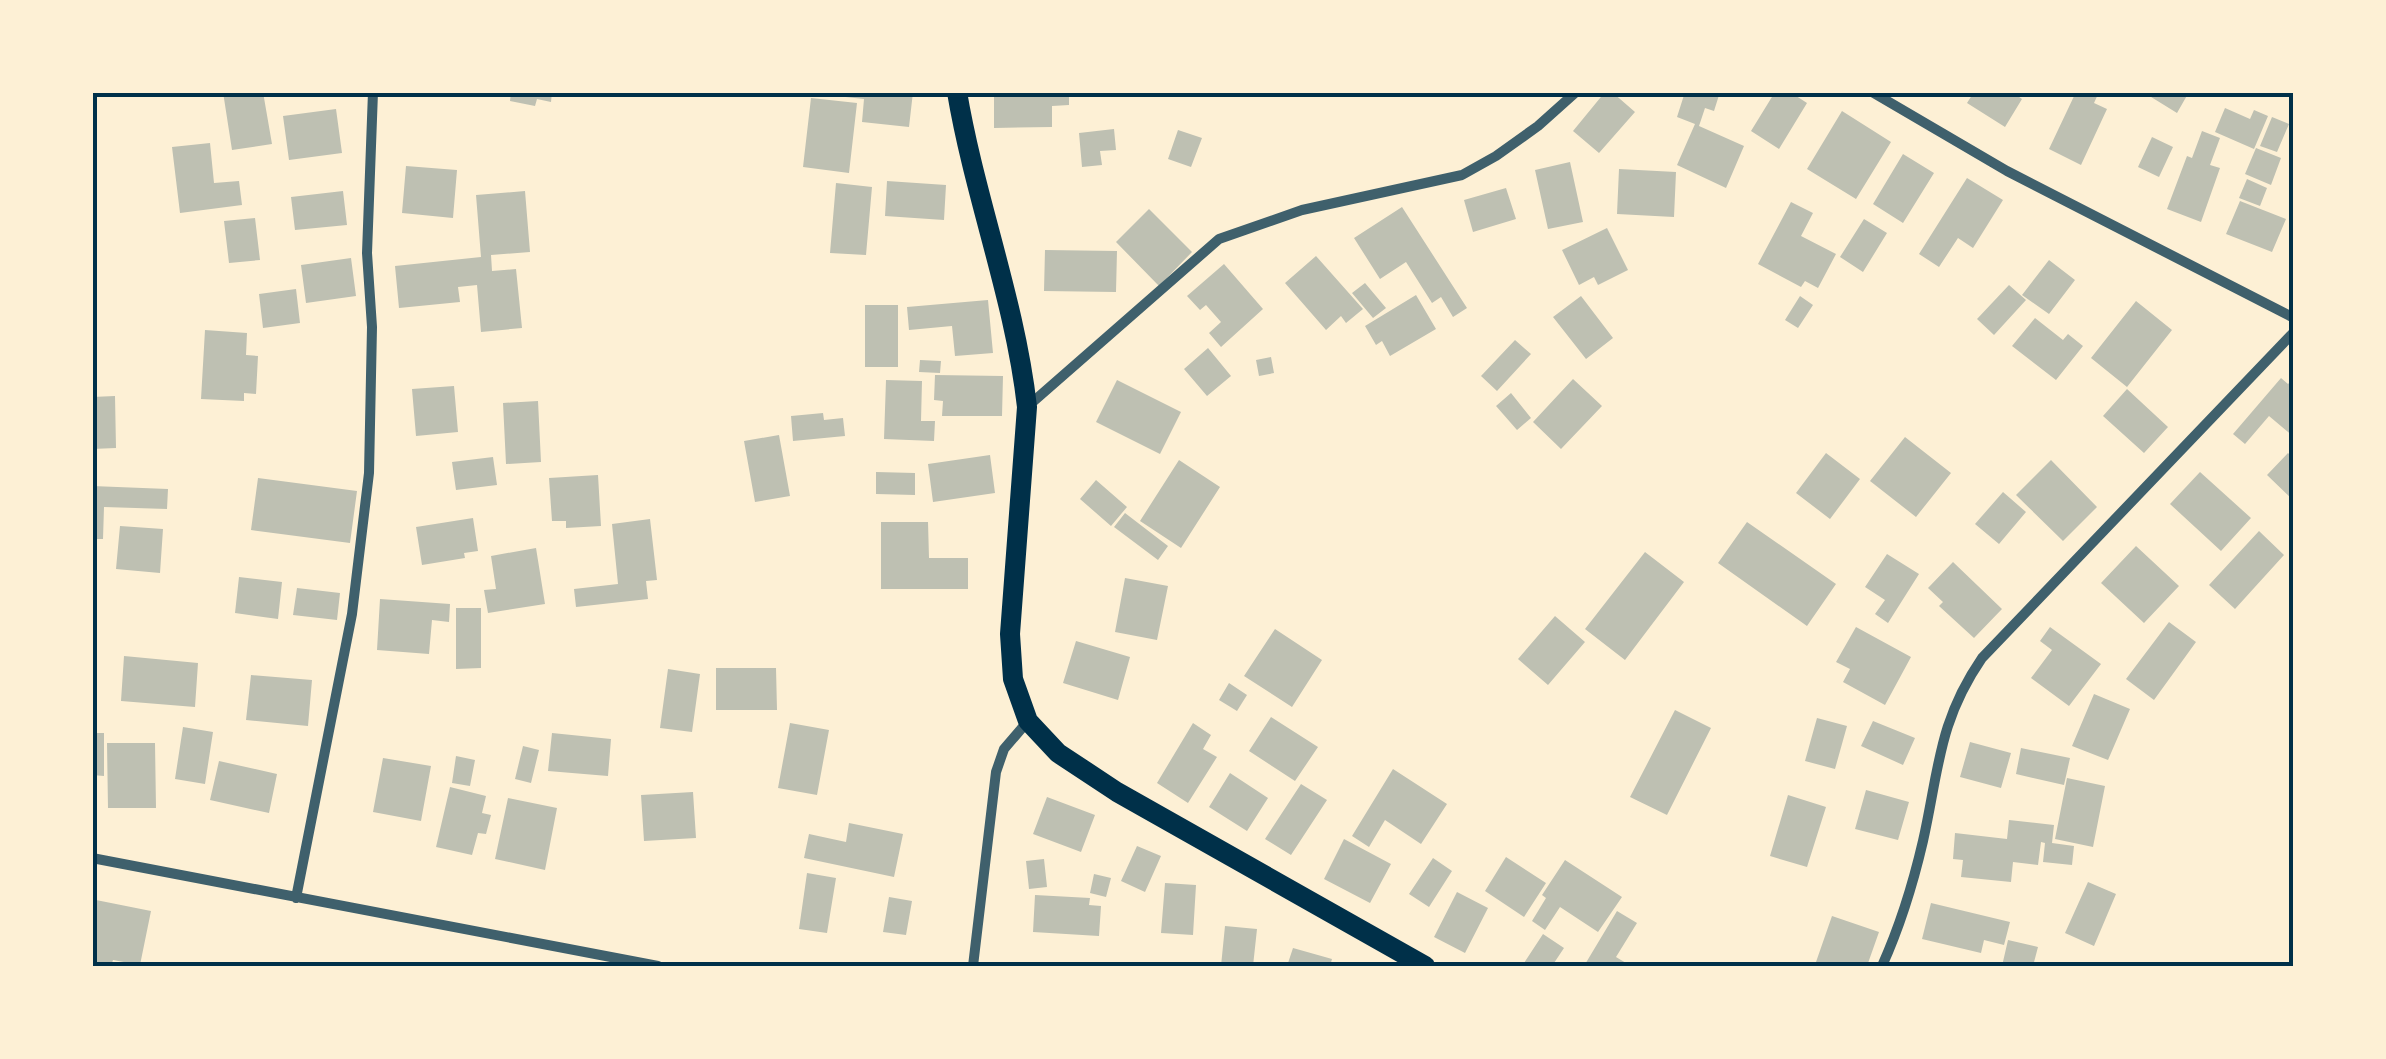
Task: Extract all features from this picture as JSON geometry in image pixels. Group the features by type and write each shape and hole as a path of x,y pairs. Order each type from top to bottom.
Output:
{"main road":[{"path":"956,92 966,149 1018,346 1027,408 1010,634 1013,679 1028,721 1058,753 1117,792 1424,966"}],"street":[{"path":"296,898 352,614 367,490 372,326 367,253 373,92"},
{"path":"1027,408 1219,240 1302,210 1462,175 1538,126 1576,92"},
{"path":"1872,92 2007,171 2294,318"},
{"path":"1882,966 1899,928 1923,840 1936,764 1949,715 1963,685 1982,658 2294,332"},
{"path":"974,966 996,772 1004,749 1028,721"},
{"path":"92,858 658,966"}],"building":[{"path":"223,92 263,92 272,144 232,150"},
{"path":"511,92 552,92 551,102 537,99 535,106 510,101"},
{"path":"827,92 913,92 909,127 862,122 864,99"},
{"path":"994,92 1069,92 1069,105 1052,106 1052,127 994,128"},
{"path":"1605,92 1612,92 1635,112 1599,153 1573,131"},
{"path":"1685,92 1720,92 1714,111 1705,108 1699,126 1744,146 1726,188 1677,165 1695,124 1677,117"},
{"path":"1775,92 1790,92 1807,103 1779,149 1751,131"},
{"path":"1974,92 2012,92 2022,99 2005,127 1967,103"},
{"path":"2076,92 2099,92 2094,103 2107,109 2081,165 2049,149"},
{"path":"2143,92 2189,92 2177,113"},
{"path":"811,98 857,103 849,173 803,167"},
{"path":"2225,108 2250,119 2254,110 2268,116 2254,149 2215,132"},
{"path":"336,109 342,153 289,160 283,116"},
{"path":"1842,111 1891,142 1856,199 1807,169"},
{"path":"2272,117 2289,124 2277,152 2260,146"},
{"path":"1114,129 1116,150 1100,151 1102,165 1082,167 1079,133"},
{"path":"1178,130 1202,138 1191,167 1168,159"},
{"path":"2202,131 2220,138 2210,165 2220,168 2201,222 2167,209 2187,156 2192,158"},
{"path":"2152,137 2173,147 2159,177 2138,167"},
{"path":"210,143 214,183 239,181 242,205 180,213 172,147"},
{"path":"2256,148 2281,158 2271,185 2245,174"},
{"path":"1903,154 1934,173 1903,223 1873,204"},
{"path":"1570,162 1583,222 1548,229 1535,170"},
{"path":"406,166 457,170 453,218 402,213"},
{"path":"1619,169 1676,172 1674,217 1617,214"},
{"path":"1967,178 2003,200 1973,248 1958,238 1939,267 1919,254"},
{"path":"2247,179 2267,188 2260,206 2239,198"},
{"path":"887,181 946,185 944,220 885,216"},
{"path":"836,183 872,187 866,255 830,253"},
{"path":"1506,188 1516,219 1473,232 1464,200"},
{"path":"343,191 347,225 295,230 291,197"},
{"path":"525,191 530,252 491,255 492,271 516,269 522,328 481,332 477,285 458,287 460,302 399,308 395,266 481,257 476,195"},
{"path":"2240,201 2286,219 2272,252 2226,234"},
{"path":"1791,202 1813,213 1801,236 1836,254 1818,288 1805,281 1801,287 1758,264"},
{"path":"1402,207 1467,308 1453,317 1441,297 1432,303 1406,262 1380,279 1354,238"},
{"path":"1149,209 1192,252 1159,286 1116,242"},
{"path":"255,218 260,260 229,263 224,221"},
{"path":"1864,219 1887,233 1863,272 1840,257"},
{"path":"1607,228 1628,270 1598,285 1594,277 1579,285 1562,250"},
{"path":"1045,250 1117,251 1116,292 1044,291"},
{"path":"1316,256 1363,309 1346,323 1341,316 1326,330 1285,283"},
{"path":"351,258 356,296 306,303 301,265"},
{"path":"2049,260 2075,280 2049,314 2022,295"},
{"path":"1224,264 1263,309 1221,347 1209,333 1221,322 1206,305 1200,310 1187,296"},
{"path":"1365,283 1386,308 1373,318 1352,293"},
{"path":"2009,285 2026,300 1994,335 1977,319"},
{"path":"296,289 300,323 263,328 259,294"},
{"path":"1416,295 1436,329 1390,356 1382,341 1376,345 1365,326"},
{"path":"1581,296 1613,338 1586,359 1553,317"},
{"path":"1800,296 1813,305 1798,328 1785,320"},
{"path":"988,300 993,353 955,356 952,326 909,330 907,307"},
{"path":"2136,301 2172,330 2127,387 2091,358"},
{"path":"865,305 898,305 898,367 865,367"},
{"path":"2035,318 2063,340 2068,334 2083,346 2056,380 2012,346"},
{"path":"205,330 247,333 246,355 258,356 256,394 244,393 244,401 201,399"},
{"path":"1515,340 1531,354 1497,391 1481,376"},
{"path":"1208,348 1231,376 1207,396 1184,369"},
{"path":"1271,357 1274,373 1259,376 1256,360"},
{"path":"920,360 941,361 940,373 919,372"},
{"path":"935,375 1003,376 1002,416 942,416 943,401 934,400"},
{"path":"2281,378 2288,384 2294,378 2294,437 2269,416 2245,444 2233,434"},
{"path":"1573,379 1602,406 1561,449 1533,422"},
{"path":"886,380 922,381 921,421 935,421 934,441 884,439"},
{"path":"1117,380 1181,412 1160,454 1096,422"},
{"path":"454,386 458,432 416,436 412,389"},
{"path":"2127,389 2168,427 2144,453 2103,416"},
{"path":"1511,393 1531,418 1517,430 1496,406"},
{"path":"115,396 116,448 92,449 92,397"},
{"path":"538,401 541,462 506,464 503,403"},
{"path":"823,413 824,420 843,418 845,436 793,441 791,416"},
{"path":"779,435 790,496 755,502 744,441"},
{"path":"1905,437 1951,473 1916,517 1870,481"},
{"path":"1826,453 1860,479 1830,519 1796,493"},
{"path":"2288,453 2294,459 2294,501 2267,475"},
{"path":"990,455 995,493 933,502 928,464"},
{"path":"493,457 497,485 456,490 452,462"},
{"path":"1179,460 1220,487 1181,548 1140,521"},
{"path":"2051,460 2097,507 2063,541 2016,495"},
{"path":"876,472 915,473 915,495 876,494"},
{"path":"2200,472 2251,518 2221,551 2170,504"},
{"path":"598,475 601,526 566,528 566,521 552,521 549,478"},
{"path":"258,478 357,491 350,543 251,530"},
{"path":"1096,480 1127,507 1111,526 1080,499"},
{"path":"92,486 168,489 167,509 104,507 103,539 92,539"},
{"path":"2003,492 2026,512 1999,544 1975,524"},
{"path":"1125,513 1168,546 1158,560 1114,527"},
{"path":"473,518 478,551 464,553 465,558 422,565 416,527"},
{"path":"650,519 657,580 646,581 648,599 576,607 574,589 618,584 612,524"},
{"path":"881,522 928,522 929,558 968,558 968,589 881,589"},
{"path":"1747,522 1836,584 1807,626 1718,563"},
{"path":"120,526 163,529 160,573 116,569"},
{"path":"2259,531 2284,555 2235,609 2209,585"},
{"path":"2136,546 2179,586 2144,623 2101,583"},
{"path":"536,548 545,604 488,613 484,590 496,589 491,556"},
{"path":"1645,552 1684,582 1625,660 1585,629"},
{"path":"1887,554 1919,574 1888,623 1875,614 1885,600 1865,587"},
{"path":"1953,562 2002,609 1974,638 1939,606 1943,602 1928,588"},
{"path":"239,577 282,582 278,619 235,613"},
{"path":"1125,578 1168,586 1157,640 1115,632"},
{"path":"297,588 340,593 337,620 293,615"},
{"path":"380,599 450,604 449,622 432,620 429,654 377,650"},
{"path":"456,608 481,608 481,668 456,669"},
{"path":"1555,616 1585,642 1548,685 1518,659"},
{"path":"2169,622 2196,642 2154,700 2126,679"},
{"path":"1856,627 1911,657 1885,705 1843,682 1850,669 1836,662"},
{"path":"2050,627 2101,664 2069,706 2031,678 2052,650 2040,641"},
{"path":"1275,629 1322,660 1292,707 1244,676"},
{"path":"1076,641 1130,657 1118,700 1063,683"},
{"path":"124,656 198,663 195,707 121,701"},
{"path":"716,668 776,668 777,710 716,710"},
{"path":"668,669 700,674 692,732 660,728"},
{"path":"251,675 312,680 308,726 246,720"},
{"path":"1229,683 1247,695 1237,711 1219,700"},
{"path":"2094,694 2130,709 2108,760 2072,746"},
{"path":"1675,710 1711,728 1667,815 1630,797"},
{"path":"1271,717 1318,747 1295,781 1249,751"},
{"path":"1817,718 1847,726 1835,769 1805,761"},
{"path":"1873,721 1915,738 1903,765 1861,746"},
{"path":"790,723 829,730 817,795 778,788"},
{"path":"1193,723 1211,735 1203,749 1217,757 1188,803 1157,783"},
{"path":"183,727 213,732 205,784 175,779"},
{"path":"92,733 104,733 104,776 92,775"},
{"path":"552,733 611,739 608,776 548,771"},
{"path":"1970,742 2011,753 2001,788 1960,777"},
{"path":"107,743 155,743 156,808 108,808"},
{"path":"523,746 539,750 531,783 515,779"},
{"path":"2021,748 2070,758 2064,785 2016,774"},
{"path":"456,756 475,760 470,786 452,783"},
{"path":"383,758 431,766 421,821 373,812"},
{"path":"219,761 277,774 269,813 210,800"},
{"path":"1393,769 1447,804 1421,844 1385,820 1369,847 1352,836"},
{"path":"1230,773 1268,798 1247,831 1209,807"},
{"path":"2067,778 2105,786 2093,847 2055,839"},
{"path":"1301,784 1327,800 1291,855 1265,839"},
{"path":"450,787 486,796 482,813 491,815 486,834 478,833 472,855 436,847"},
{"path":"1866,790 1909,802 1898,840 1855,829"},
{"path":"693,792 696,838 644,841 641,795"},
{"path":"1788,795 1826,807 1807,867 1770,856"},
{"path":"1047,797 1095,815 1081,852 1033,834"},
{"path":"508,798 557,808 545,870 495,859"},
{"path":"2009,820 2054,825 2052,843 2074,846 2072,865 2043,862 2045,843 2041,842 2038,865 2013,862 2011,882 1961,877 1963,860 1953,859 1955,833 2007,839"},
{"path":"849,823 903,834 894,877 804,858 809,834 846,842"},
{"path":"1344,839 1391,864 1370,903 1324,879"},
{"path":"1137,846 1161,856 1145,892 1121,881"},
{"path":"1506,857 1546,883 1524,917 1485,891"},
{"path":"1433,858 1452,871 1429,907 1409,894"},
{"path":"1044,859 1047,887 1029,889 1026,861"},
{"path":"1565,860 1622,897 1598,932 1560,907 1545,930 1532,921 1546,898 1542,895"},
{"path":"807,873 836,878 827,933 799,929"},
{"path":"1094,874 1111,878 1106,897 1090,893"},
{"path":"2088,882 2116,894 2094,946 2065,933"},
{"path":"1165,883 1196,885 1193,935 1161,933"},
{"path":"1457,892 1488,908 1465,953 1434,937"},
{"path":"1035,895 1090,898 1089,905 1101,906 1099,936 1033,932"},
{"path":"889,897 912,901 906,935 883,932"},
{"path":"96,900 151,911 140,965 113,960 111,966 92,966"},
{"path":"1931,903 2010,922 2004,945 1984,940 1981,953 1922,939"},
{"path":"1617,911 1637,923 1616,957 1631,966 1584,966"},
{"path":"1832,916 1879,932 1867,966 1816,962"},
{"path":"1225,926 1257,929 1253,966 1221,966"},
{"path":"1543,934 1564,948 1552,966 1522,966"},
{"path":"2008,940 2038,947 2033,966 2002,966"},
{"path":"1293,948 1332,959 1330,966 1287,966"}]}
